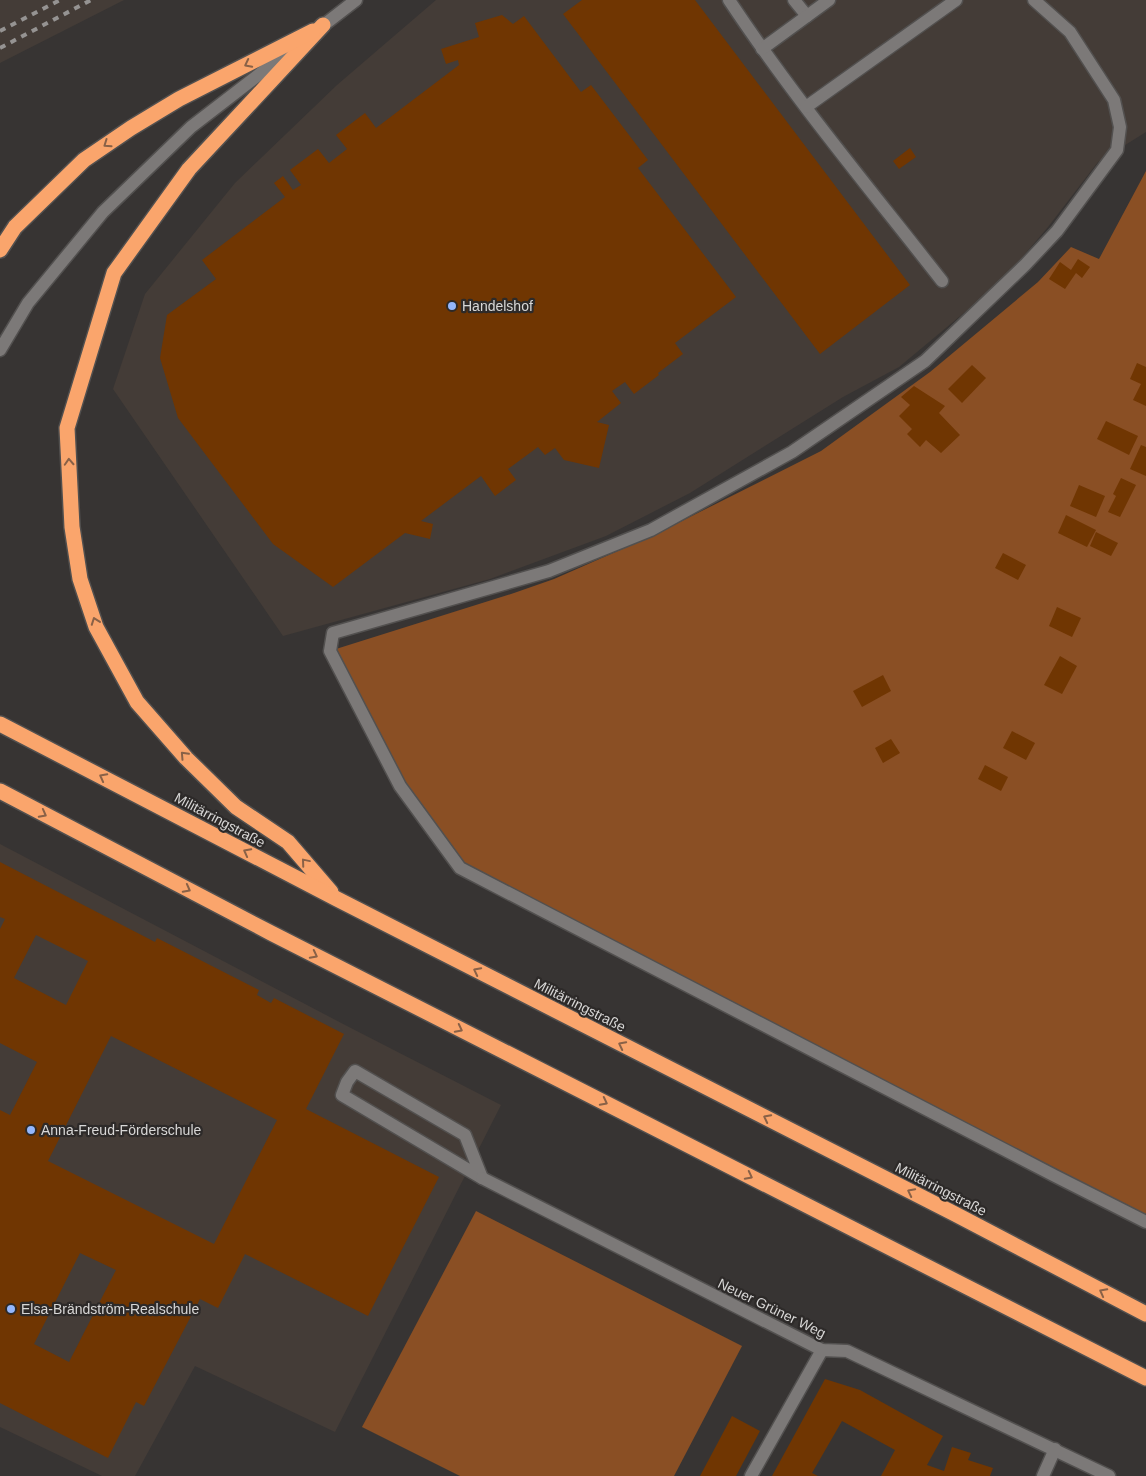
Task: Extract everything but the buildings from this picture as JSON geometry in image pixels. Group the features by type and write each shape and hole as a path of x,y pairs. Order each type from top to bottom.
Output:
{"highway":[{"path":"0,250 15,227 84,160 131,128 179,100 323,25"},
{"path":"323,25 189,169 114,273 67,428 72,527 80,579 96,627 137,702 186,758 236,807 288,842 336,899"},
{"name":"Militärringstraße","path":"0,724 336,899 1146,1314"},
{"path":"0,791 271,933 1146,1378"}],"street":[{"path":"0,350 28,303 103,212 191,127 356,0"},
{"path":"729,0 762,49 806,108 942,281"},
{"path":"794,0 807,16"},
{"path":"762,49 829,0"},
{"path":"806,108 956,0"},
{"path":"1034,0 1070,32 1114,100 1120,127 1117,150 1057,231 1025,265 925,361 792,452 651,530 549,571 333,632 330,650 400,786 460,868 1146,1222"},
{"name":"Neuer Grüner Weg","path":"482,1178 465,1135 355,1071 347,1082 342,1095 482,1178 822,1350 847,1351 1109,1476"},
{"path":"751,1476 822,1350"},
{"path":"1043,1476 1055,1449"}],"shaded area":[{"path":"0,0 124,0 0,63"},
{"path":"436,0 1146,0 1146,132 1098,162 1020,260 977,302 899,367 843,397 690,493 606,536 490,579 283,636 113,389 145,294 235,183 337,85"},
{"path":"1146,171 1146,1215 1055,1176 460,868 400,786 336,649 554,579 654,535 821,451 930,372 1038,282 1071,247 1099,259"},
{"path":"0,844 501,1105 335,1432 195,1366 135,1476 102,1476 0,1427"},
{"path":"476,1211 742,1346 674,1476 460,1476 362,1427"}],"railway":[{"path":"0,31 60,0"},
{"path":"0,48 91,0"}],"place":[{"name":"Handelshof","path":"452,306"},
{"name":"Anna-Freud-Förderschule","path":"31,1130"},
{"name":"Elsa-Brändström-Realschule","path":"11,1309"}]}
